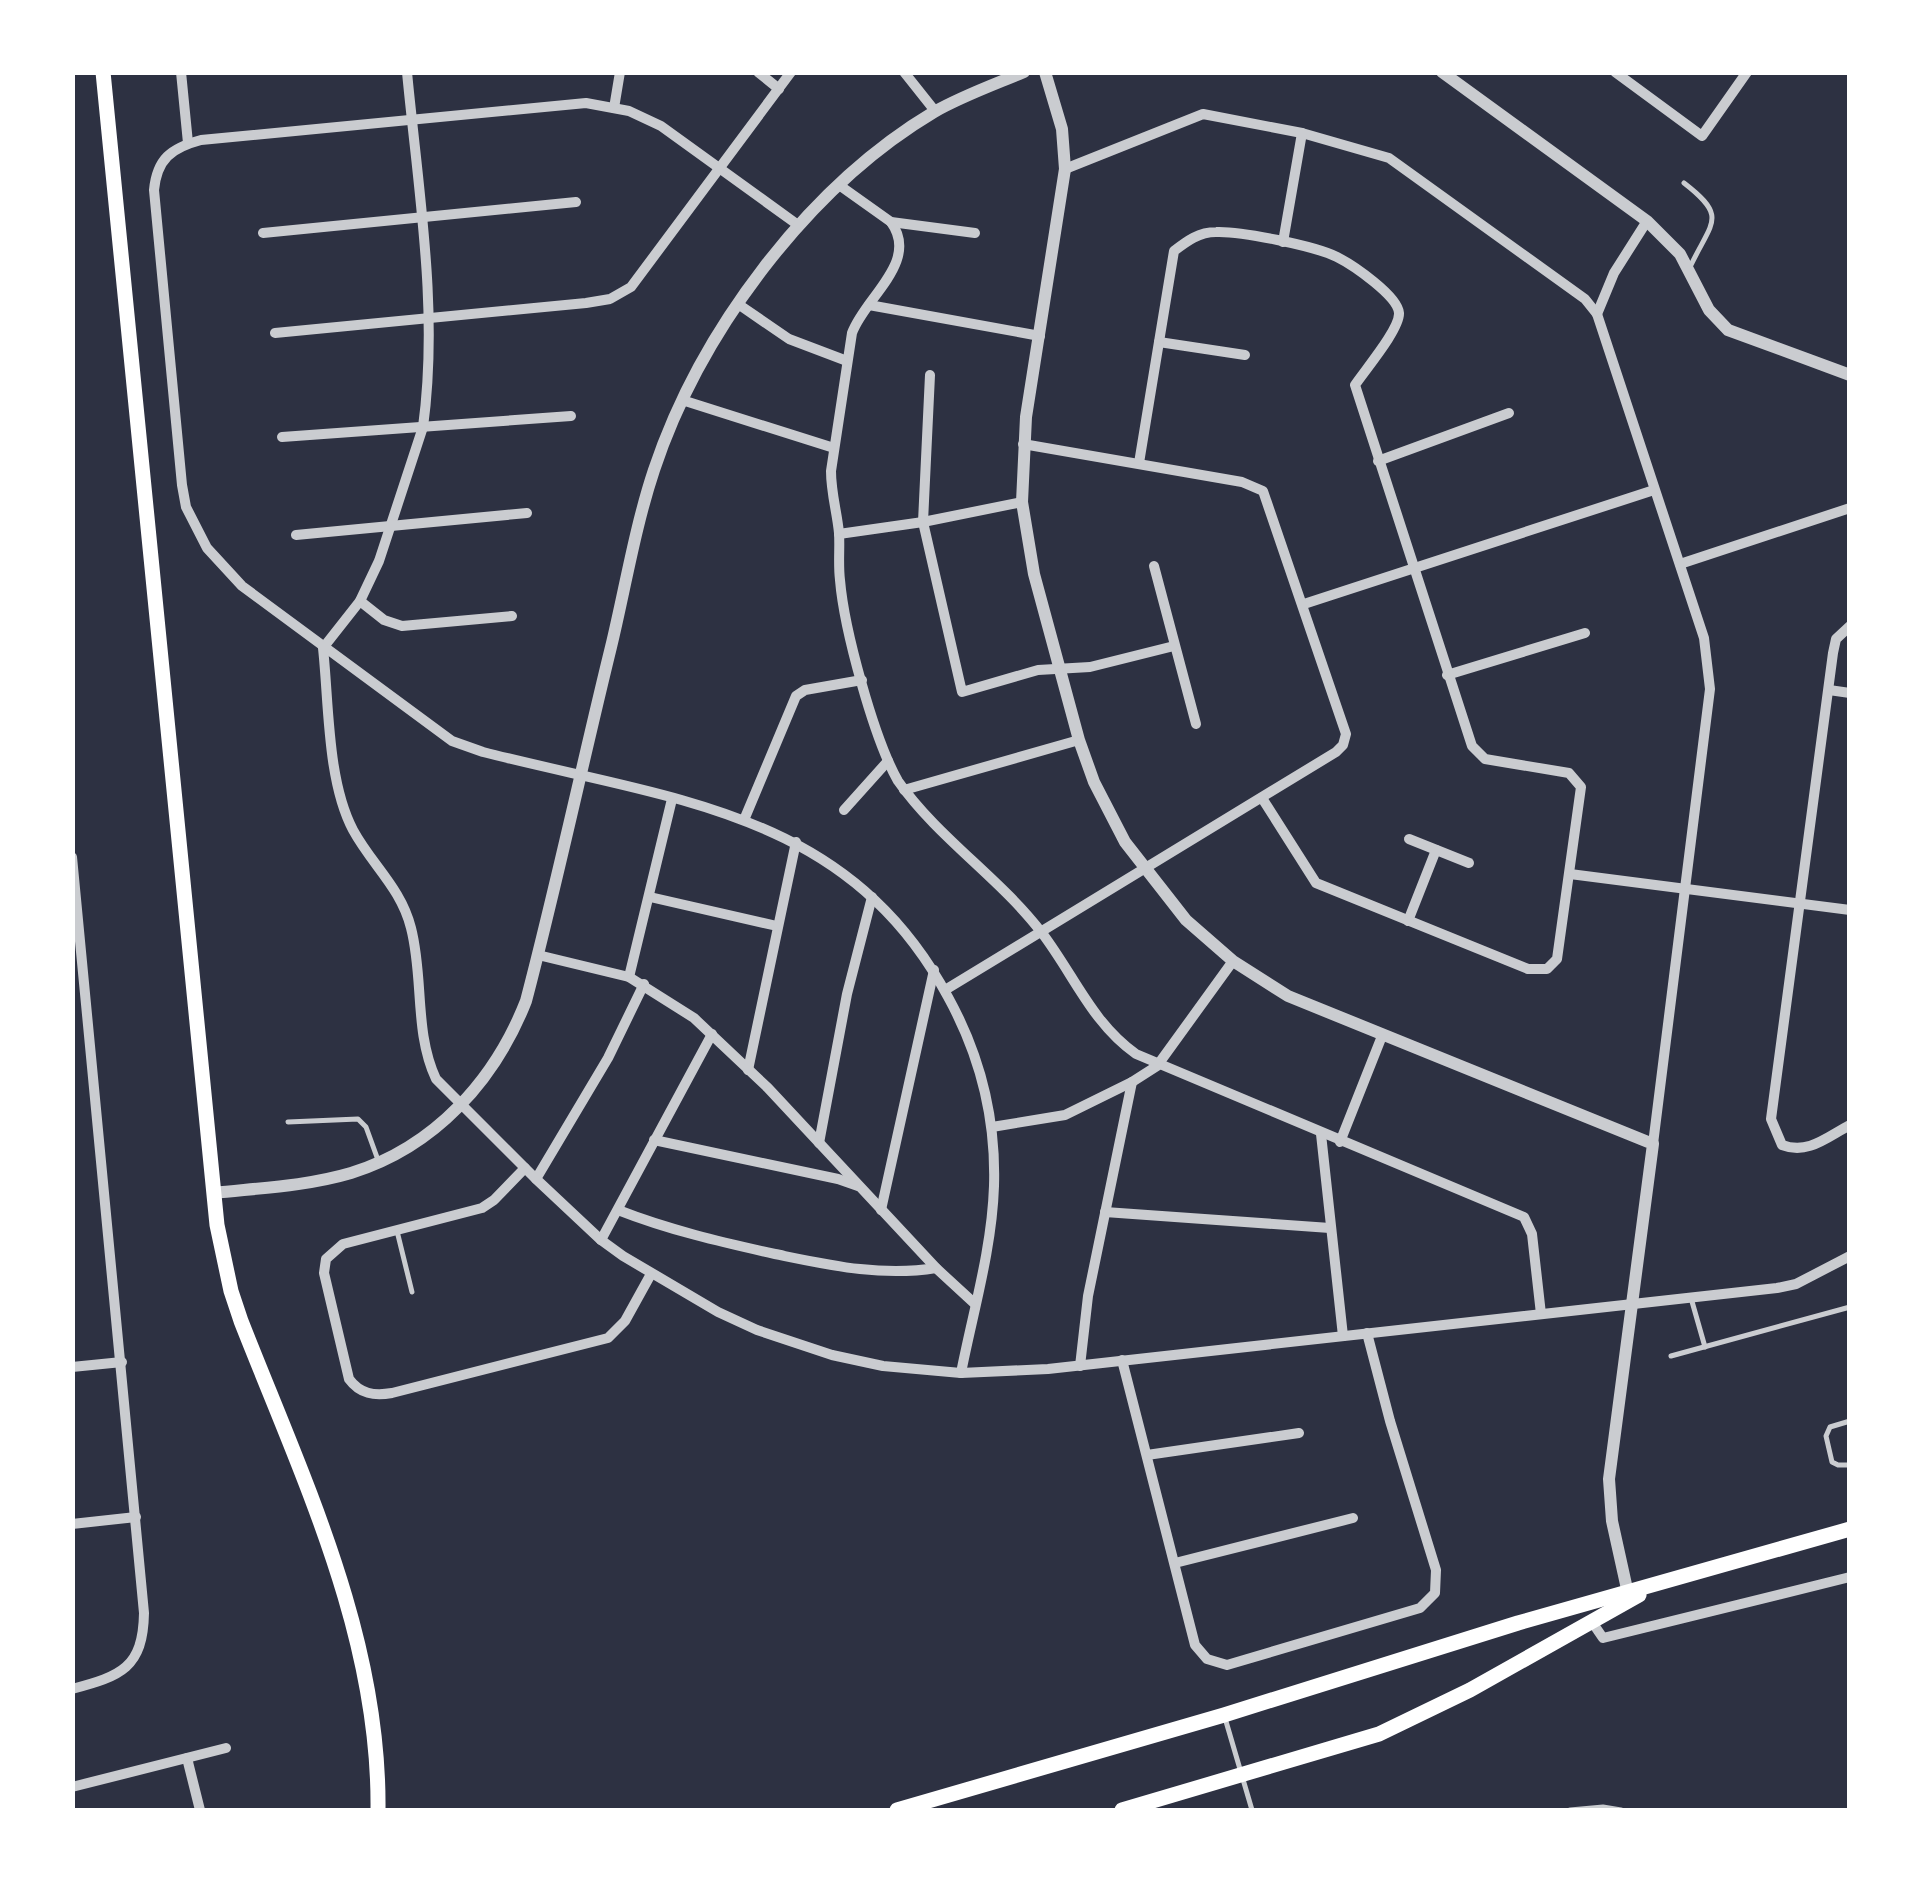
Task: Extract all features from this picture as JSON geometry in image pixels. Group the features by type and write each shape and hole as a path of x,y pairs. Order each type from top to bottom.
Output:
{"main road":[{"path":"102,72 223,1257 240,1321 340,1576 353,1621 373,1721 378,1810"},
{"path":"897,1810 1224,1715 1518,1622 1629,1596 1850,1529"},
{"path":"1122,1810 1401,1725 1592,1622 1629,1596"}],"street":[{"path":"181,72 188,143"},
{"path":"407,72 428,319 423,427 392,527 360,601 323,648 342,805 405,908 416,952 428,1063 443,1090 601,1240 718,1312 787,1342 882,1366 961,1373 1080,1366 1690,1298 1796,1284 1850,1256"},
{"path":"614,108 620,72"},
{"path":"758,72 779,89"},
{"path":"276,334 586,303 622,294 791,72"},
{"path":"904,72 935,111"},
{"path":"214,1193 323,1180 378,1163 446,1120 490,1074 515,1030 538,955 654,470 682,400 738,304 798,225 873,155 935,111 1024,72"},
{"path":"1045,72 1057,105 1065,170 1023,444 1022,502 1034,574 1079,740 1111,816 1143,869 1186,920 1233,960 1288,996 1653,1144"},
{"path":"1442,72 1647,221 1669,241 1689,268 1708,310 1728,330 1850,375"},
{"path":"1615,72 1702,136 1747,72"},
{"path":"798,225 660,126 629,111 586,103 411,118 177,147 160,164 154,190 186,507 206,548 222,566 323,648 452,741 744,820 796,842 872,898 916,945 967,1031 992,1127 991,1215 961,1373"},
{"path":"1065,170 1203,114 1302,132 1389,158 1585,300 1598,314 1704,638 1710,689 1610,1478 1612,1521 1629,1596"},
{"path":"1283,242 1302,132"},
{"path":"840,185 892,222 975,233"},
{"path":"263,234 576,202"},
{"path":"1598,314 1614,273 1647,221"},
{"path":"892,222 900,238 900,256 856,321 834,448 831,493 839,534 844,607 888,761 904,790 1041,932 1110,1033 1136,1054 1524,1218 1532,1234 1541,1314"},
{"path":"1139,464 1174,251 1193,237 1216,232 1283,242 1337,257 1392,296 1399,310 1398,322 1355,385 1472,746 1478,755 1493,761 1562,771 1578,782 1581,792 1560,953 1553,965 1541,970 1528,969 1316,883 1262,798"},
{"path":"738,304 789,339 847,361"},
{"path":"869,305 1040,336"},
{"path":"1159,342 1245,355"},
{"path":"930,375 923,522 962,692 1038,670 1090,667 1174,646"},
{"path":"682,400 834,448"},
{"path":"1378,461 1509,412"},
{"path":"282,437 571,416"},
{"path":"945,990 1336,752 1346,734 1263,491 1242,482 1023,444"},
{"path":"1304,604 1654,490"},
{"path":"839,534 1022,502"},
{"path":"1680,564 1850,508"},
{"path":"296,535 528,513"},
{"path":"1154,566 1196,724"},
{"path":"360,601 384,620 402,626 512,616"},
{"path":"1850,626 1836,639 1772,1129 1782,1145 1798,1150 1850,1125"},
{"path":"1447,675 1585,633"},
{"path":"744,820 796,696 805,690 862,680"},
{"path":"1829,690 1850,693"},
{"path":"904,790 1079,740"},
{"path":"844,810 888,761"},
{"path":"629,977 672,799"},
{"path":"1408,839 1468,863"},
{"path":"748,1070 796,842"},
{"path":"1408,921 1436,850"},
{"path":"72,857 144,1613 141,1648 123,1672 72,1689"},
{"path":"1570,874 1850,910"},
{"path":"650,897 777,926"},
{"path":"820,1142 847,994 872,898"},
{"path":"538,955 629,977 712,1034 974,1303"},
{"path":"992,1127 1065,1116 1157,1066 1233,960"},
{"path":"881,1210 934,970"},
{"path":"536,1180 608,1058 644,984"},
{"path":"601,1240 712,1034"},
{"path":"1340,1142 1382,1036"},
{"path":"1080,1366 1088,1296 1132,1082"},
{"path":"1321,1134 1343,1336"},
{"path":"654,1140 838,1178 859,1186"},
{"path":"524,1168 482,1208 336,1247 323,1266 348,1379 360,1391 392,1393 608,1338 626,1321 651,1274"},
{"path":"618,1210 694,1236 850,1269 914,1272 936,1268"},
{"path":"1106,1212 1330,1228"},
{"path":"1122,1360 1196,1645 1200,1654 1220,1665 1234,1664 1402,1614 1430,1602 1437,1585 1436,1570 1367,1333"},
{"path":"72,1367 122,1362"},
{"path":"1147,1455 1298,1433"},
{"path":"72,1524 136,1517"},
{"path":"1174,1563 1353,1518"},
{"path":"1592,1622 1603,1638 1850,1578"},
{"path":"72,1787 226,1748"},
{"path":"187,1758 200,1810"}],"lane":[{"path":"1684,183 1708,202 1712,212 1711,223 1689,268"},
{"path":"288,1122 358,1119 366,1128 378,1163"},
{"path":"397,1231 412,1292"},
{"path":"1690,1298 1704,1347"},
{"path":"1671,1356 1850,1307"},
{"path":"1850,1421 1830,1427 1826,1436 1832,1462 1850,1464"},
{"path":"1224,1715 1252,1810"},
{"path":"1570,1810 1621,1810"}]}
